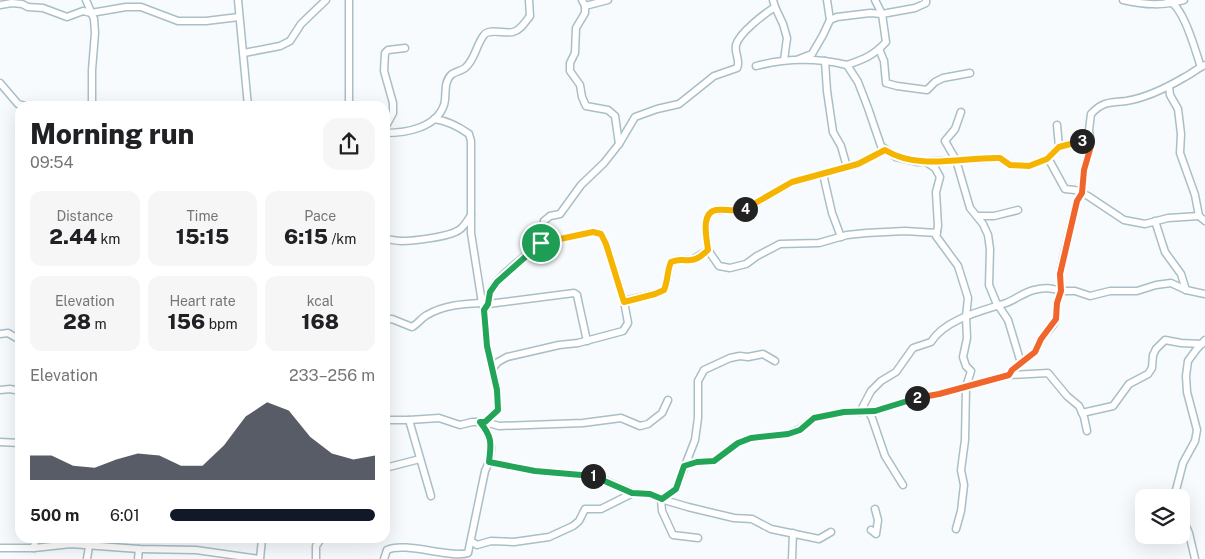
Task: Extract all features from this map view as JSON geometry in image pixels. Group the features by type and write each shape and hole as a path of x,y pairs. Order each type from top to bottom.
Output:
{"street":[{"path":"86,0 94,19 95,32 92,101"},
{"path":"238,0 248,101"},
{"path":"244,53 280,46 290,42 301,24 326,0"},
{"path":"348,0 349,101"},
{"path":"390,133 411,131 434,119 444,105 446,84 451,75 464,68 472,60 484,34 489,31 513,32 521,28 530,16 529,0"},
{"path":"608,0 584,3 585,13 576,28 575,53 570,64 570,71 580,85 586,106 608,110 615,116 619,144"},
{"path":"799,59 812,54 823,36 830,20 828,0"},
{"path":"756,66 799,59 846,65 867,58 886,42 882,14 875,0"},
{"path":"830,20 837,17 870,13 882,14 915,8 926,3 926,0"},
{"path":"1124,0 1145,5 1184,0"},
{"path":"1009,375 1012,370 1035,352 1041,339 1056,319 1057,303 1061,291 1060,274 1063,258 1077,201 1082,193 1084,170 1091,146 1089,139 1091,114 1097,108 1110,102 1136,99 1169,86 1203,66 1171,1"},
{"path":"0,5 22,4 28,7 43,8 67,17 83,11 91,13 126,7 141,7 178,20 206,21 239,17"},
{"path":"541,243 544,221 550,216 560,214 581,185 604,163 619,144 635,117 679,104 714,76 737,68 739,64 735,47 738,40 774,4 788,38 784,60"},
{"path":"390,119 393,108 391,93 384,72 385,53 388,50 405,48"},
{"path":"879,49 884,61 886,82 896,86 927,90 935,82 943,78 970,73"},
{"path":"825,61 833,132 847,167"},
{"path":"846,65 858,82 881,146 896,157 918,162 1000,158 1010,165 1029,166 1048,158 1059,147 1089,139"},
{"path":"0,83 15,101"},
{"path":"1169,86 1170,95 1178,109 1181,134 1180,153 1195,195 1199,216 1205,222"},
{"path":"961,112 956,129 945,141 956,160 970,208 983,224 988,235 990,248 989,285 998,305 1008,320 1021,363"},
{"path":"434,119 447,121 469,134 471,233 485,306 487,346 497,390 498,410 483,422"},
{"path":"1057,126 1059,147"},
{"path":"885,150 868,160 792,182 746,209 740,211 715,210 706,218 708,250 720,266 730,268 746,264 780,244 819,243 866,233 904,231 936,233"},
{"path":"1048,158 1066,189 1082,193 1124,220 1145,224 1168,218 1199,216"},
{"path":"925,162 935,168 940,177 936,192 938,226 936,236 958,266 968,298 966,317 967,338 963,357 966,366 971,370 966,387 965,440 961,470 964,485 961,511 956,529"},
{"path":"823,174 832,213 841,237"},
{"path":"977,216 994,216 1018,210"},
{"path":"390,240 410,241 428,239 455,232 463,226 471,215"},
{"path":"1156,221 1165,252 1181,274 1186,290"},
{"path":"485,306 490,292 497,282 541,243 593,232 601,234 606,244 628,319 626,328 623,331 587,341 558,345 508,357 498,362 492,369"},
{"path":"624,302 664,290 671,262 679,258 692,260 700,257 708,250"},
{"path":"860,412 871,391 881,381 896,372 913,348 931,342 946,326 1006,303 1032,290 1049,287 1061,291 1076,291 1090,296 1110,291 1136,291 1156,285 1171,284 1186,290 1205,294"},
{"path":"390,319 397,320 405,326 412,327 419,323 424,316 447,307 485,306 574,293 577,295 587,341"},
{"path":"0,334 8,333 15,337"},
{"path":"1082,413 1113,406 1129,384 1148,374 1152,368 1153,355 1164,340 1182,343 1203,342"},
{"path":"1176,489 1183,464 1195,441 1197,430 1187,392 1186,376 1188,361 1203,342"},
{"path":"662,499 676,489 694,440 698,418 698,381 704,370 730,358 740,356 748,357 763,354 775,361"},
{"path":"684,466 697,462 714,461 738,443 751,438 788,434 800,430 814,418 844,412 860,412 890,407 920,397 939,394 1009,375 1048,374 1067,396 1079,406 1087,431"},
{"path":"0,390 15,390"},
{"path":"390,420 439,418 460,425 483,422 509,426 583,423 621,418 640,426 648,424 662,413 668,400"},
{"path":"868,411 885,456 903,485"},
{"path":"409,420 431,496"},
{"path":"384,559 387,550 394,548 430,556 462,558 468,553 484,471 489,462 490,444 488,432 483,422"},
{"path":"0,442 15,442"},
{"path":"390,467 420,460"},
{"path":"489,462 535,471 595,476 632,493 650,494 662,499 734,518 752,519 771,529 818,540 831,532"},
{"path":"471,541 477,545 491,540 514,542 549,537 573,526 579,521 584,509 602,509 632,493"},
{"path":"662,499 662,511 673,535 698,538"},
{"path":"871,530 876,534 878,520 875,509"},
{"path":"792,559 793,533"},
{"path":"1190,537 1196,559"},
{"path":"34,548 35,543"},
{"path":"100,543 104,547"},
{"path":"0,548 34,548 71,544 139,549 196,550 260,559 262,543"},
{"path":"316,559 316,546 318,543"},
{"path":"88,559 89,546"},
{"path":"138,559 139,549"}],"route":[{"path":"1089,139 1091,146 1084,170 1082,193 1077,201 1063,258 1060,274 1061,291 1057,303 1056,319 1053,326 1041,339 1035,352 1012,370 1009,375 939,394 908,400 875,411 844,412 832,416 814,418 800,430 788,434 751,438 738,443 714,461 697,462 684,466 676,489 662,499 650,494 632,493 595,476 535,471 496,465 489,462 490,444 488,432 480,422 485,422 498,410 497,390 487,346 484,310 488,304 490,292 497,282 541,243 593,232 601,234 606,244 624,302 664,290 671,262 679,258 692,260 700,257 708,250 706,218 715,210 740,211 746,209 792,182 858,164 885,150 896,157 918,162 1000,158 1010,165 1029,166 1047,159 1059,147 1089,139"}]}
